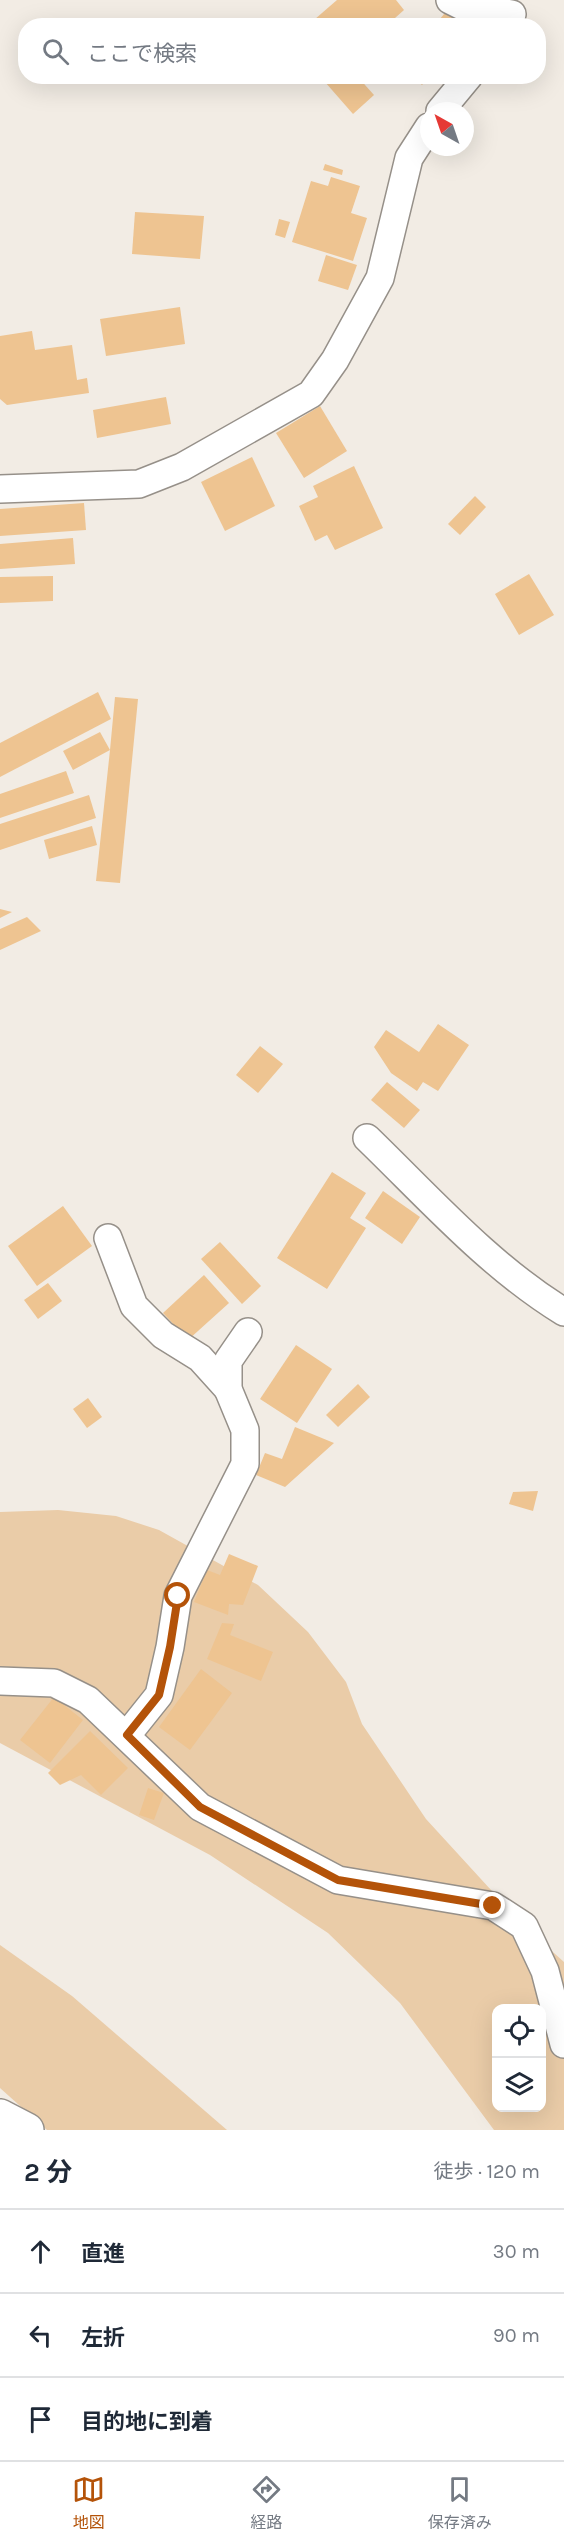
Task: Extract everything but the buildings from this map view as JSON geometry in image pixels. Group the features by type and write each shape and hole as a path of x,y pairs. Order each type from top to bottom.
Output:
{"main road":[{"path":"0,2116 27,2130"}],"street":[{"path":"450,0 464,7 513,13"},
{"path":"448,102 463,84"},
{"path":"0,489 139,484 182,467 311,394 335,360 380,278 409,158 420,141"},
{"path":"367,1137 494,1260 537,1295 564,1312"},
{"path":"108,1238 134,1306 163,1335 200,1358 228,1389 245,1430 245,1464 178,1596 159,1695 127,1735"},
{"path":"228,1389 228,1361 248,1332"},
{"path":"0,1681 54,1683 88,1700 200,1807 338,1880 493,1906 524,1926 545,1971 564,2044"}],"shaded area":[{"path":"58,1510 116,1516 159,1530 258,1585 308,1632 346,1682 362,1724 426,1819 524,1926 564,1962 564,2130 494,2130 400,2003 328,1933 210,1855 0,1743 0,1512"},
{"path":"0,1945 72,1996 227,2130 47,2130 0,2088"}],"route":[{"path":"178,1596 159,1695 127,1735 200,1807 338,1880 493,1906"}]}
